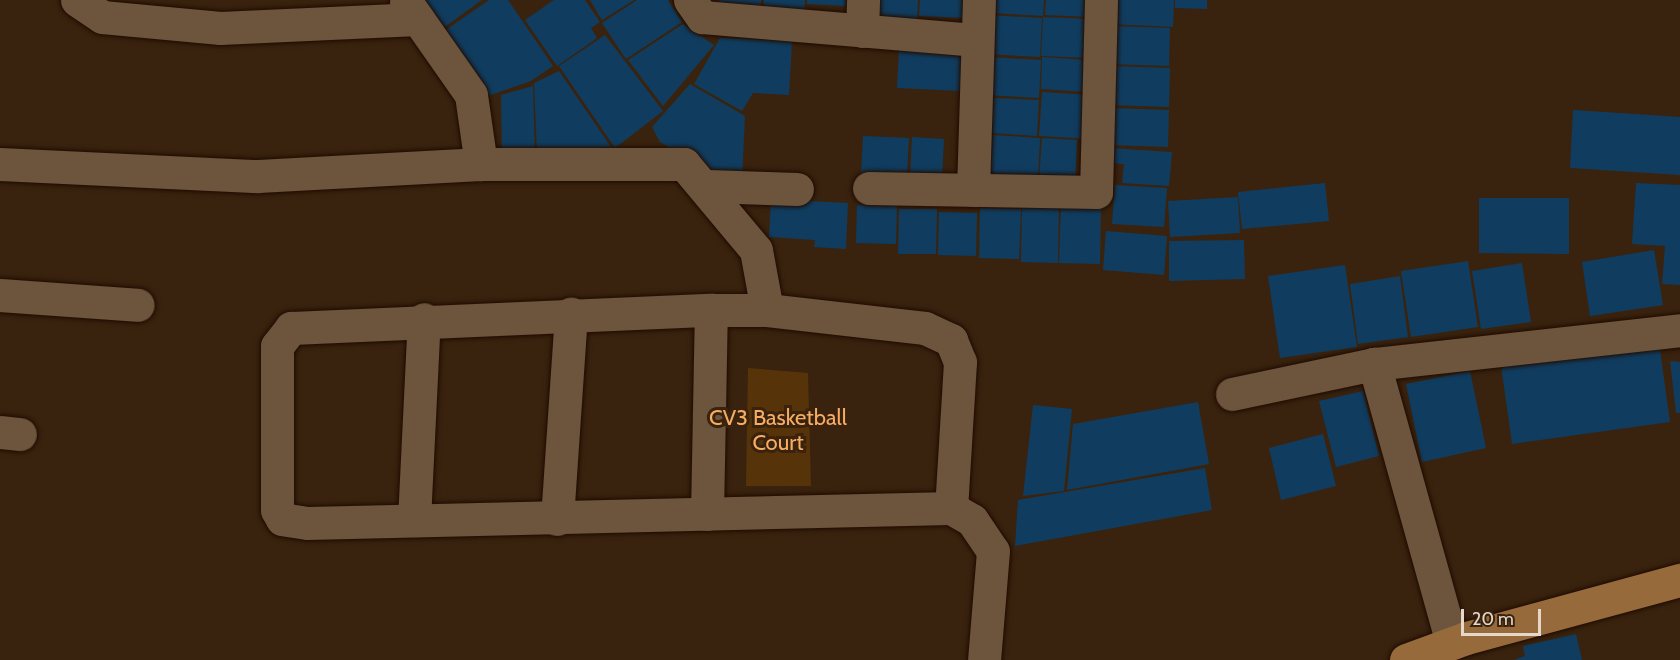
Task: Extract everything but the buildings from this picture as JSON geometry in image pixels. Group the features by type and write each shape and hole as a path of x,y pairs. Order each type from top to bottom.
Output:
{"main road":[{"path":"1406,660 1464,647 1680,580"}],"street":[{"path":"77,0 102,17 220,28 411,9 471,95 481,164"},
{"path":"690,0 702,18 862,15 977,40"},
{"path":"973,190 979,0"},
{"path":"869,188 1096,192 1101,0"},
{"path":"0,164 258,176 481,164 652,160 684,164 707,186 756,250 767,310"},
{"path":"707,186 797,189"},
{"path":"0,295 138,305"},
{"path":"707,514 711,310"},
{"path":"951,508 960,362 951,340 925,328 767,310 572,313 300,327 284,332 277,346 273,498 282,519 307,523 557,519 951,508 972,520 993,551 984,660"},
{"path":"557,519 572,313"},
{"path":"414,520 424,320"},
{"path":"1232,394 1374,364 1680,330"},
{"path":"1374,364 1464,647"}],"green space":[{"name":"CV3 Basketball Court","path":"748,368 808,373 811,486 746,486"}]}
